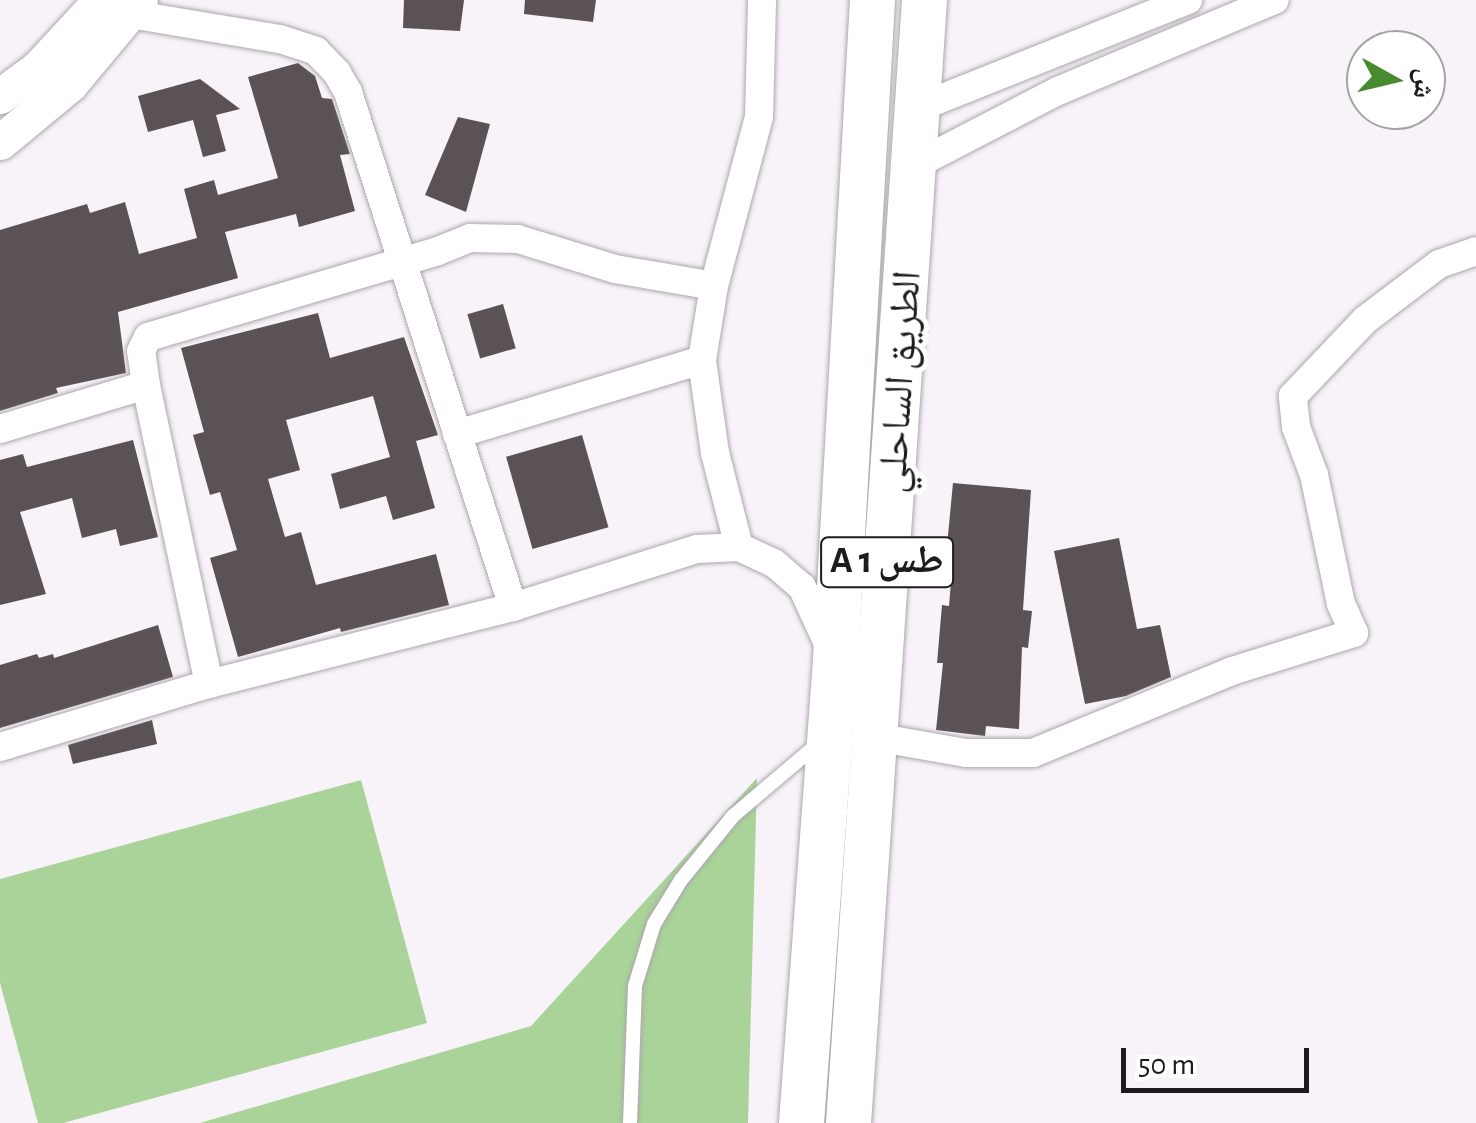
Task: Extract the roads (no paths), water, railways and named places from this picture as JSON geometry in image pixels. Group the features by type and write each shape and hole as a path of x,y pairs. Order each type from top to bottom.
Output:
{"highway":[{"name":"الطريق الساحلي","path":"801,1123 835,659 872,0"},
{"name":"الطريق الساحلي","path":"848,1123 920,107 924,0"}],"street":[{"path":"739,547 715,452 702,360 714,286 759,118 762,0"},
{"path":"920,107 1188,0"},
{"path":"915,165 1058,91 1274,0"},
{"path":"0,96 114,3"},
{"path":"0,142 70,84 114,3"},
{"path":"114,3 280,39 316,51 348,92 512,607"},
{"path":"209,684 146,385 142,342 155,333 470,238 494,236 615,270 714,286"},
{"path":"875,737 966,753 1032,753 1232,671 1354,633 1341,604 1314,476 1296,427 1293,396 1365,320 1439,264 1476,251"},
{"path":"458,434 702,360"},
{"path":"0,430 146,385"},
{"path":"0,747 209,684 512,607 696,549 739,547 774,562 802,586 835,659"}],"lane":[{"path":"630,1123 635,986 654,924 681,880 733,816 830,734"}]}
